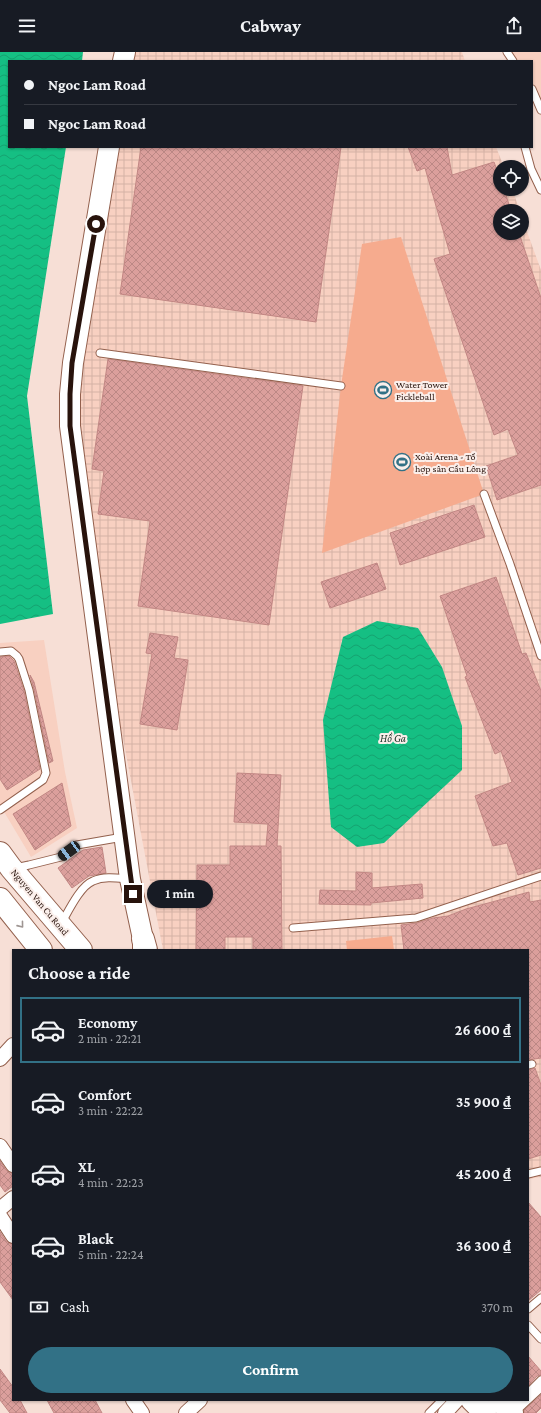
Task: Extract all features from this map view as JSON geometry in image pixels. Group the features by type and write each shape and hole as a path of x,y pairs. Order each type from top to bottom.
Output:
{"main road":[{"path":"109,148 72,363 70,426 130,879 144,946"},
{"name":"Nguyen Van Cu Road","path":"6,860 80,949"},
{"path":"0,900 40,949"},
{"path":"473,1401 485,1413"}],"street":[{"path":"0,1059 12,1046"},
{"path":"0,1146 12,1164"},
{"path":"0,1209 12,1199"},
{"path":"0,1216 12,1234"},
{"path":"134,1401 142,1413"},
{"path":"186,1413 199,1401"},
{"path":"445,1413 456,1401"}],"lane":[{"path":"533,91 541,110"},
{"path":"525,148 531,169 541,190"},
{"path":"100,354 341,386"},
{"path":"484,494 510,564 541,656"},
{"path":"0,652 12,651 18,656 29,690 46,773 43,780 1,807"},
{"path":"6,860 29,866 61,857 77,845 125,837"},
{"path":"293,928 416,918 541,876"},
{"path":"60,926 80,894 93,881 110,878 130,879"},
{"path":"529,1174 541,1172"},
{"path":"529,1308 541,1298"},
{"path":"529,1326 541,1339"},
{"path":"529,1392 541,1380"},
{"path":"529,1396 541,1388"},
{"path":"429,1413 441,1401"},
{"path":"452,1413 464,1401"},
{"path":"511,1407 520,1401"}],"shaded area":[{"path":"127,52 462,52 465,60 125,60"},
{"path":"510,52 541,52 541,116 533,95 533,60 514,60"},
{"path":"110,148 496,148 501,160 493,160 493,196 515,196 517,204 493,204 493,240 529,240 529,237 541,270 541,1177 529,1179 529,949 163,949 63,421"},
{"path":"401,237 484,494 322,553 341,386 362,244"},
{"path":"44,640 65,772 77,828 31,857 0,805 0,643"},
{"path":"392,936 394,949 347,949 346,941"}],"water":[{"path":"0,52 83,52 82,60 8,60 8,148 66,148 27,396 53,614 0,624"},
{"name":"Hồ Ga","path":"377,621 418,628 442,667 462,726 462,770 384,843 357,847 331,827 323,720 343,637"}],"building":[{"path":"141,148 341,148 316,322 120,294"},
{"path":"408,148 447,148 452,175 493,162 493,196 506,196 509,204 493,204 493,240 521,240 541,298 541,485 497,500 486,466 518,455 508,429 494,435 434,259 450,254 425,168 417,171"},
{"path":"108,359 303,386 269,625 138,606 150,521 98,514 104,471 92,469"},
{"path":"474,505 485,537 400,565 390,533"},
{"path":"377,563 386,589 330,608 321,582"},
{"path":"496,577 522,654 526,653 541,691 541,868 518,875 507,843 493,846 475,796 512,782 501,751 495,754 465,677 467,676 440,596"},
{"path":"150,633 178,637 174,658 188,660 177,730 140,724 152,654 146,653"},
{"path":"9,656 14,661 24,691 40,769 7,790 0,779 0,657"},
{"path":"30,675 34,682 53,761 49,763 34,689"},
{"path":"237,773 281,775 277,846 281,846 282,949 253,949 253,937 225,937 225,949 196,949 197,865 230,865 230,846 266,846 268,824 234,822"},
{"path":"62,783 71,826 35,850 13,814"},
{"path":"102,847 106,873 89,876 72,888 58,868 83,850"},
{"path":"356,872 372,873 372,888 422,884 423,898 371,903 371,905 319,904 320,890 356,891"},
{"path":"529,892 530,902 541,900 541,1058 529,1060 529,949 404,949 401,925 448,916 466,909"},
{"path":"535,1068 541,1085 541,1155 529,1159 529,1070"},
{"path":"0,1161 6,1170 12,1173 12,1187 5,1192 0,1185"},
{"path":"529,1203 541,1217 541,1290 529,1300"},
{"path":"0,1232 6,1241 12,1244 12,1299 0,1282"},
{"path":"529,1357 541,1371 541,1375 537,1376 529,1385"},
{"path":"0,1369 12,1386 12,1401 21,1401 27,1413 10,1413 0,1400"},
{"path":"541,1395 541,1408 536,1413 524,1413 524,1410"},
{"path":"48,1401 96,1401 102,1413 54,1413"}],"place":[{"name":"Water Tower Pickleball","path":"383,390"},
{"name":"Xoài Arena - Tổ hợp sân Cầu Lông","path":"402,462"}],"route":[{"path":"96,224 72,363 70,426 133,894"}]}
